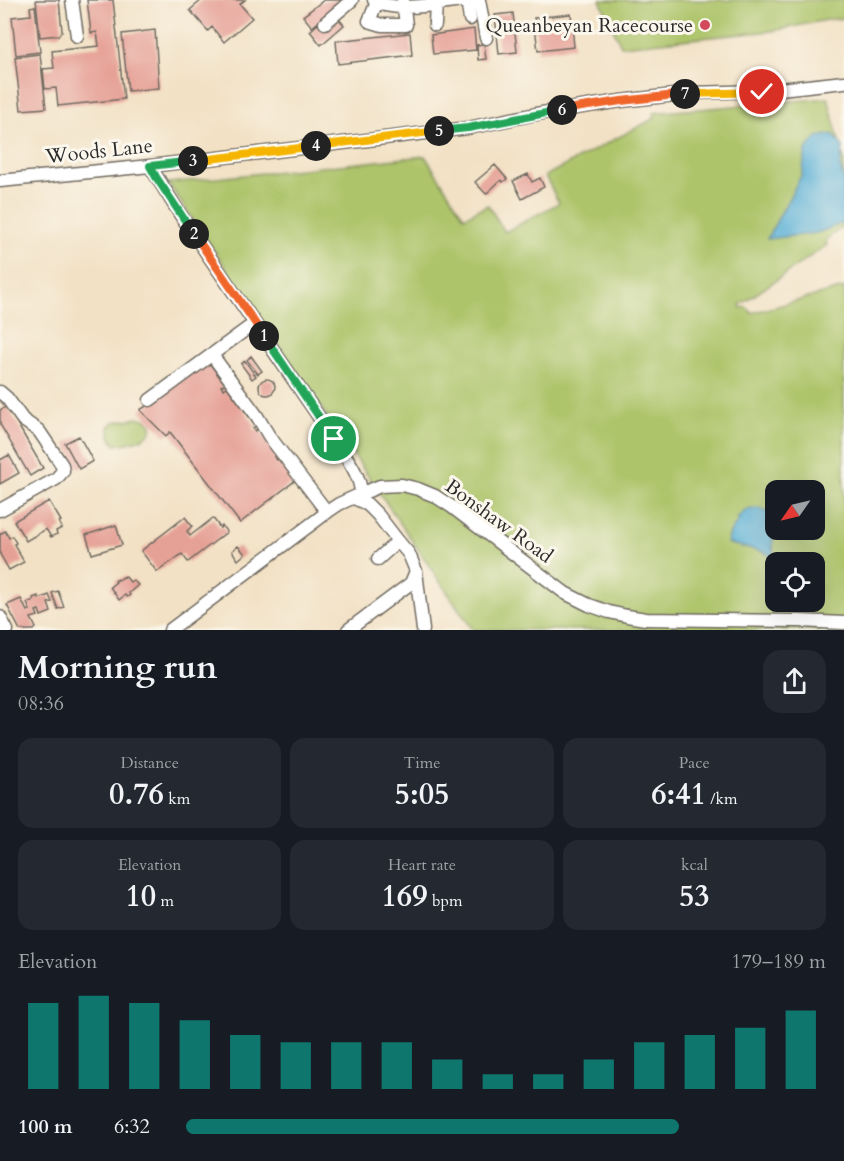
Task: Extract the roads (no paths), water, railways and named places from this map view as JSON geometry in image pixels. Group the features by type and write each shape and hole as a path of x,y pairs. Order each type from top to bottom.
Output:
{"street":[{"path":"72,0 77,36"},
{"path":"325,23 352,0"},
{"path":"403,3 406,25 382,25 369,21 375,1 395,7 403,3 467,0 470,19"},
{"path":"479,0 486,38"},
{"path":"435,26 436,2"},
{"name":"Woods Lane","path":"0,181 150,166 468,128 536,114 621,101 692,93 762,92 844,82"},
{"path":"150,166 356,474 361,486 357,496 373,510 408,554 416,572 423,630"},
{"path":"150,400 248,328"},
{"path":"212,355 269,436 327,512"},
{"path":"0,392 23,420 39,431 62,465 63,471 56,480 0,510"},
{"name":"Bonshaw Road","path":"170,630 339,504 380,486 402,485 435,496 565,593 609,612 646,619 844,623"},
{"path":"378,559 398,541"},
{"path":"348,630 411,583 416,572"},
{"path":"0,617 7,630"}],"water":[{"path":"833,134 843,147 840,166 844,181 844,223 817,233 767,239 802,174 806,150 817,137"},
{"path":"759,508 765,511 765,540 773,540 773,552 765,553 728,543 738,518 747,510"}],"place":[{"name":"Queanbeyan Racecourse","path":"705,25"}]}
